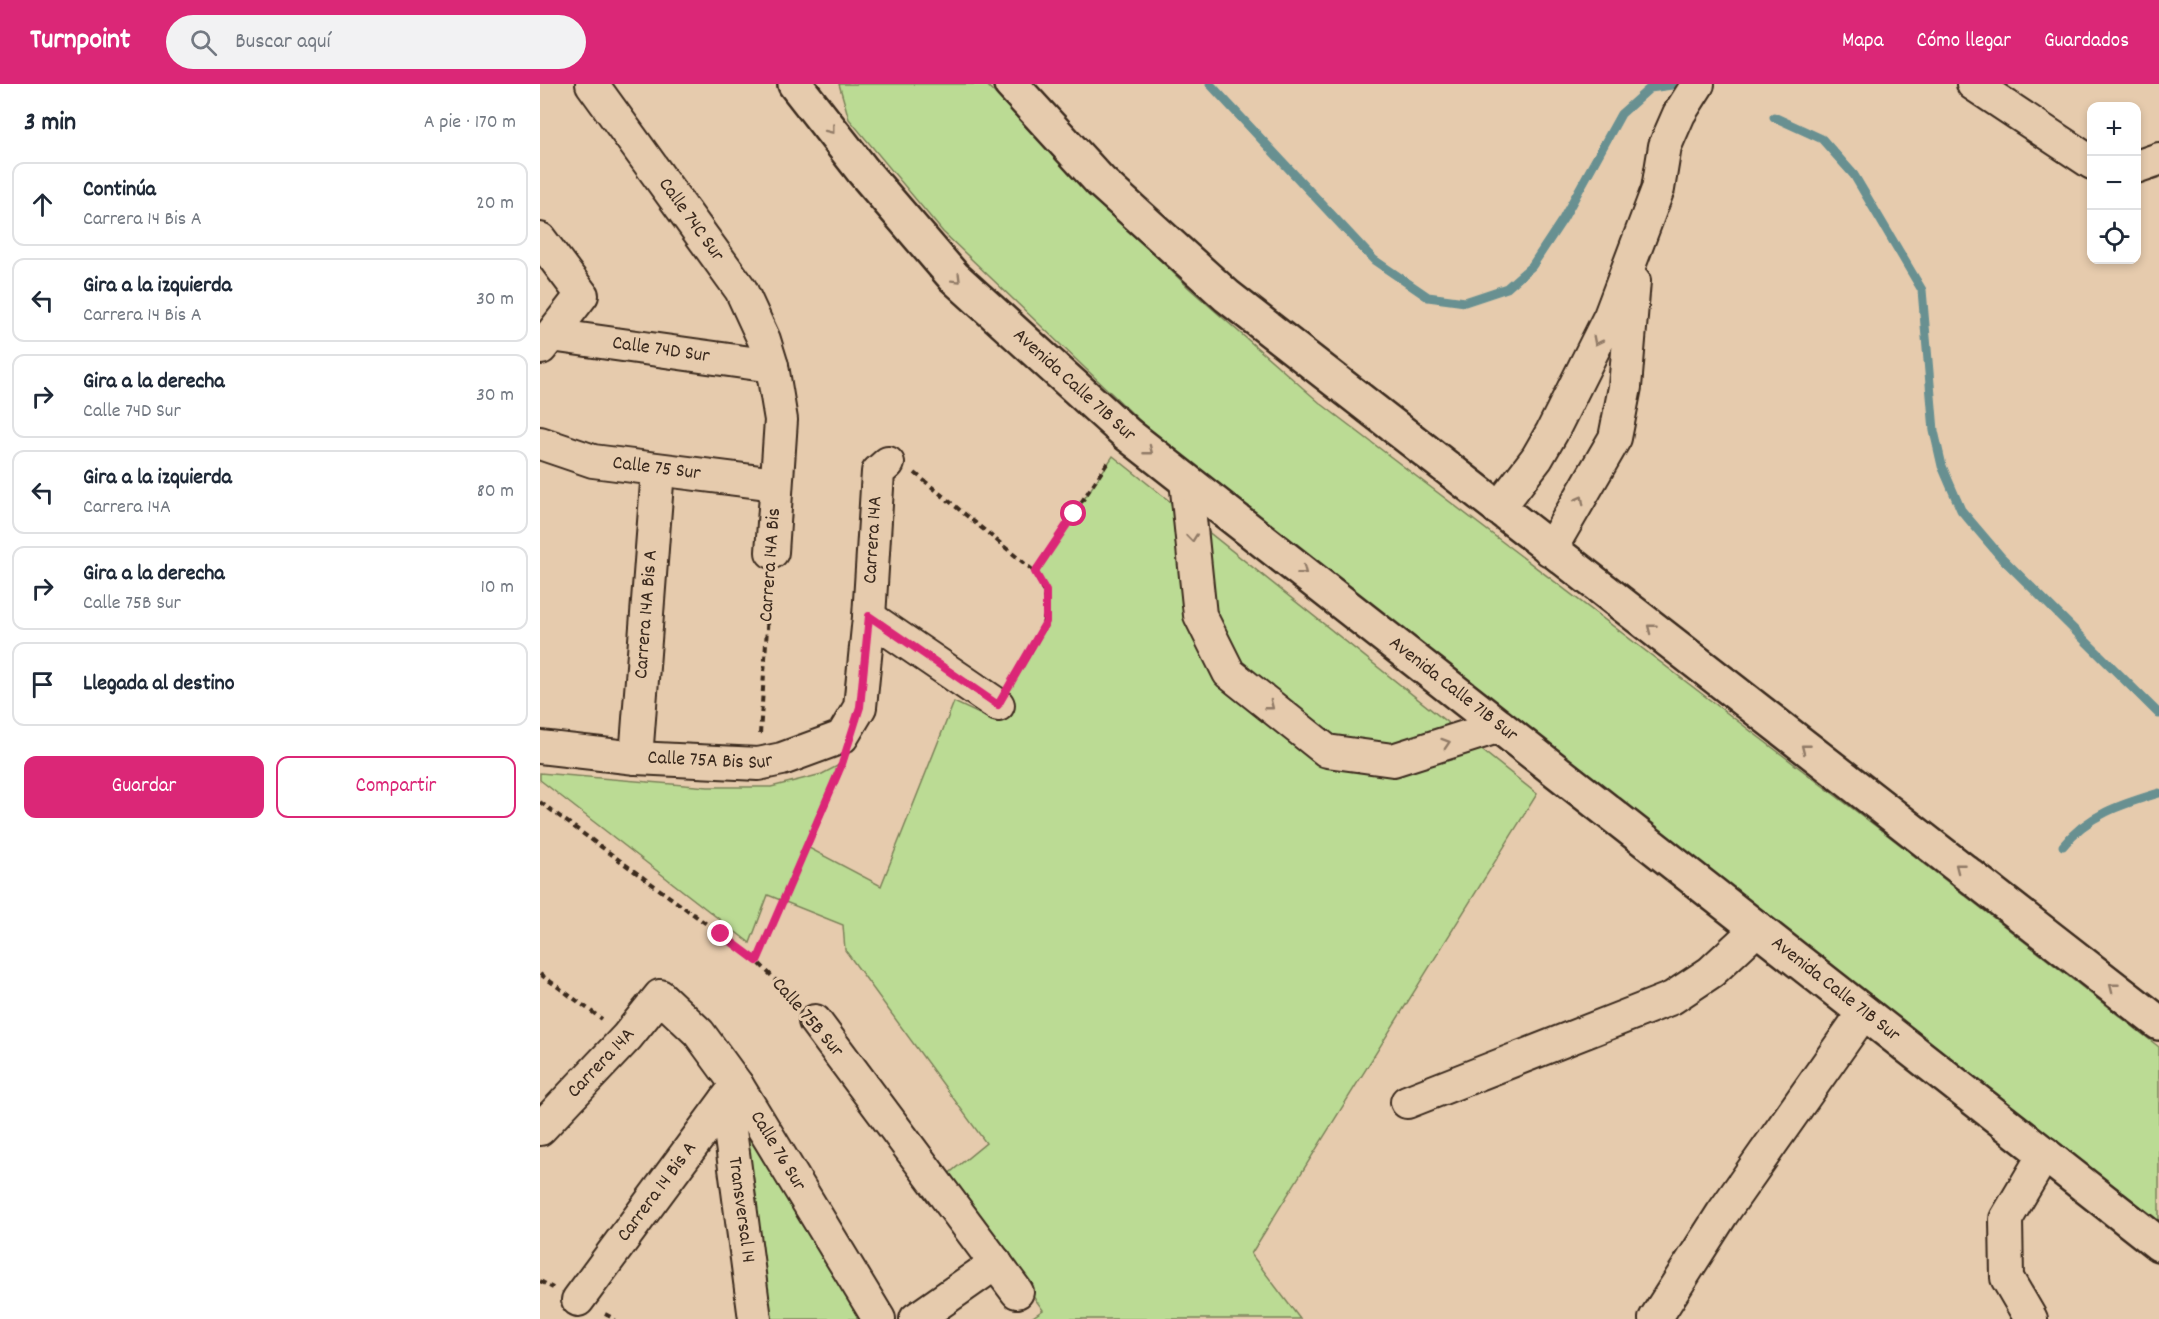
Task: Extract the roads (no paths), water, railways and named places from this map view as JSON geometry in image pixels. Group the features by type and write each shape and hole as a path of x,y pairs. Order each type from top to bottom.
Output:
{"highway":[{"name":"Avenida Calle 71B Sur","path":"795,84 863,171 954,277 1127,434 2159,1244"},
{"path":"1011,84 1101,182 1218,289 2159,1023"}],"street":[{"name":"Calle 74C Sur","path":"592,84 741,290 760,331 772,366"},
{"path":"1498,509 1537,458 1610,316 1658,189 1665,146 1679,114 1698,84"},
{"path":"1973,84 2087,160"},
{"path":"2141,165 2159,159"},
{"path":"540,239 582,296 546,342"},
{"path":"1550,550 1615,438 1625,387 1637,249"},
{"name":"Calle 74D Sur","path":"546,342 772,366"},
{"name":"Carrera 14A Bis","path":"772,366 781,420 772,552"},
{"name":"Calle 75 Sur","path":"540,443 593,461 776,484"},
{"name":"Carrera 14A","path":"860,707 869,616 878,472 888,464"},
{"name":"Carrera 14A Bis A","path":"636,758 658,470"},
{"path":"1186,480 1200,615 1228,673 1309,737 1327,751 1393,760 1500,726"},
{"path":"869,616 998,705"},
{"name":"Calle 75A Bis Sur","path":"540,747 636,758 758,764 782,759 842,737 860,707"},
{"path":"1407,1102 1672,998 1711,972 1758,928"},
{"name":"Carrera 14A","path":"540,1129 627,1037 660,996"},
{"name":"Calle 76 Sur","path":"660,996 699,1033 731,1092 879,1319"},
{"path":"1655,1319 1722,1215 1864,1012"},
{"name":"Calle 75B Sur","path":"815,1021 1017,1292"},
{"name":"Carrera 14 Bis A","path":"578,1300 731,1092"},
{"name":"Transversal 14","path":"731,1092 755,1319"},
{"path":"2031,1319 2007,1278 2006,1219 2044,1153"},
{"path":"916,1319 996,1263"}],"waterway":[{"path":"1210,84 1374,260 1428,297 1465,302 1507,288 1532,266 1563,219 1621,114 1650,88 1672,85"},
{"path":"1774,117 1822,139 1854,175 1922,290 1934,431 1942,466 1961,510 2001,557 2159,714"},
{"path":"2063,846 2083,826 2106,812 2159,793"}]}
